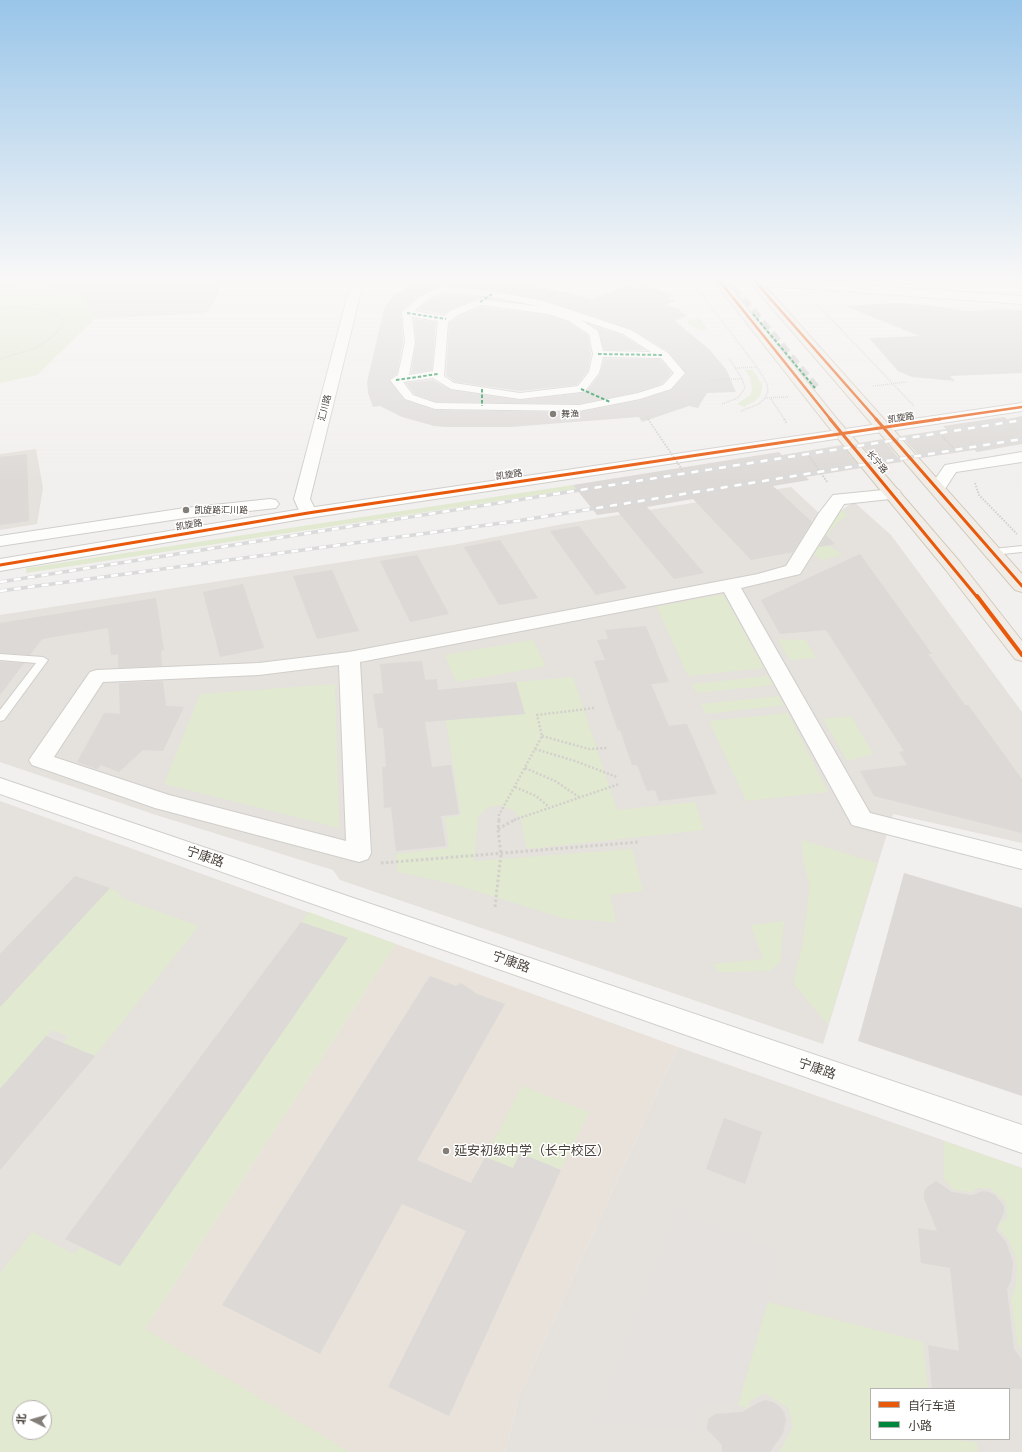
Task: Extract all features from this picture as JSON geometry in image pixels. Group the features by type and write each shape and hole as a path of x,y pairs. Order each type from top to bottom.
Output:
{"main road":[{"name":"长宁路","path":"771,347 832,422 953,566 1022,655"},
{"path":"813,347 1022,586"}],"street":[{"name":"汇川路","path":"305,506 342,347"},
{"path":"396,380 403,378 409,347"},
{"path":"441,347 438,377 451,386 482,389 520,396 581,388 610,402"},
{"path":"581,388 594,373 598,354 597,347"},
{"path":"396,380 409,397 434,406 579,408 640,396 667,387 680,373 664,355 651,347"},
{"path":"598,354 664,355"},
{"path":"396,380 438,374"},
{"path":"482,389 482,406"},
{"name":"凯旋路","path":"923,416 1022,397"},
{"name":"凯旋路","path":"0,565 305,506 832,422 879,422 923,416 1022,407"},
{"name":"凯旋路","path":"0,541 185,513 270,504 305,506 844,435 879,422"},
{"path":"937,488 951,468 1022,457"},
{"path":"349,658 359,853 164,802 40,760 97,676 259,669 349,658 411,648 577,613 730,585 793,570 828,513 839,499 893,494"},
{"name":"凯旋路","path":"0,550 270,504"},
{"path":"730,585 861,819 1022,860"},
{"name":"宁康路","path":"0,786 1022,1139"}],"lane":[{"path":"993,552 1022,549"},
{"path":"0,657 43,660 0,718"}],"path":[{"path":"0,359 38,347"},
{"path":"741,411 759,404 765,398 768,390 767,384 757,367 742,347"},
{"path":"858,347 970,465 978,475 975,483 979,495 1022,539"},
{"path":"722,404 738,398 743,394 745,388 742,379 729,358"},
{"path":"736,368 757,367"},
{"path":"711,380 742,379"},
{"path":"893,384 907,382"},
{"path":"765,398 771,400 778,398"},
{"path":"646,416 683,471"},
{"path":"495,907 501,854 498,830 499,815 542,736 537,715 594,708"},
{"path":"542,736 589,749 607,748"},
{"path":"535,749 575,761 617,777"},
{"path":"525,768 555,781 579,797"},
{"path":"498,830 520,817 619,784"},
{"path":"515,787 536,796 549,807"},
{"path":"359,853 369,864 639,842"}],"shaded area":[{"path":"36,449 43,488 37,524 0,530 0,454"},
{"path":"791,487 821,515 832,516 854,502 891,535 1022,712 1022,843 893,814 823,1044 340,880 333,870 153,814 0,762 0,615 453,545 563,524"},
{"path":"0,801 396,944 145,1329 15,1255 0,1273"},
{"name":"延安初级中学（长宁校区）","path":"396,944 678,1047 519,1397 505,1452 0,1452 0,1273 145,1329"},
{"path":"678,1047 1022,1168 1022,1452 505,1452 519,1397"},
{"path":"676,1211 780,1252 736,1403 702,1404 693,1431 595,1422"}],"green space":[{"path":"0,347 66,347 37,375 0,383"},
{"path":"745,370 753,370 762,384 762,390 760,396 755,401 744,407 737,404 750,395 752,389 750,378"},
{"path":"573,485 577,489 26,573 26,568"},
{"path":"843,509 847,516 837,523 822,542 843,555 822,560 811,552 832,516"},
{"path":"723,594 764,668 688,676 657,607"},
{"path":"778,639 806,640 816,658 789,660"},
{"path":"533,640 546,666 456,682 445,655"},
{"path":"768,676 773,685 696,693 692,684"},
{"path":"573,677 617,810 695,802 704,830 527,849 520,817 513,810 498,805 487,808 478,817 474,861 632,849 643,891 610,895 616,922 566,919 453,884 398,872 396,854 449,848 445,818 461,815 441,690 472,687 480,719 525,714 516,682"},
{"path":"335,684 339,828 164,784 200,694"},
{"path":"779,696 784,705 706,714 701,704"},
{"path":"788,713 828,792 746,801 709,721"},
{"path":"851,716 873,754 847,761 823,719"},
{"path":"802,840 877,863 828,1025 793,983 803,942 810,887 803,859"},
{"path":"110,888 119,892 121,898 199,926 95,1056 63,1043 68,1036 52,1030 0,1089 0,1007"},
{"path":"309,912 396,944 145,1329 350,1452 0,1452 0,1273 32,1232 74,1254 80,1247 120,1266 348,938 301,922"},
{"path":"784,921 780,963 769,971 719,972 712,964 763,959 751,925"},
{"path":"522,1086 589,1112 561,1170 520,1153 513,1168 485,1157"},
{"path":"944,1141 1022,1168 1022,1350 1017,1342 1011,1298 1016,1284 1017,1262 1010,1242 996,1225 1007,1218 1006,1202 991,1189 978,1188 971,1192 954,1190 944,1179"},
{"path":"768,1302 923,1342 928,1388 870,1388 870,1440 962,1440 977,1442 978,1452 780,1452 793,1426 788,1408 765,1393 750,1401 748,1408 738,1405"}],"building":[{"path":"375,347 402,347 397,374 389,380 405,400 435,410 579,412 640,400 671,390 686,374 669,352 660,347 706,347 726,369 736,392 707,393 698,408 689,406 642,422 639,417 510,427 434,426 402,417 380,406 373,407 368,393 367,382"},
{"path":"415,347 434,347 432,370 411,373"},
{"path":"448,347 590,347 591,354 588,371 577,385 520,391 455,382 446,375"},
{"path":"603,347 641,347 646,350 604,350"},
{"path":"877,347 1022,347 1022,373 950,376 955,381 912,377 898,371"},
{"path":"604,359 660,359 672,373 662,384 638,392 579,404 436,402 414,394 406,383 433,380 451,390 520,400 581,393 586,392 600,374"},
{"path":"1022,416 1022,444 977,452 974,450 921,458 901,436 946,429 943,426 1004,417 1007,419"},
{"path":"883,439 902,462 879,465 859,443"},
{"path":"842,445 861,468 806,477 809,480 773,486 812,522 793,552 751,560 693,499 647,507 704,573 674,579 618,512 597,515 573,485 779,452 782,455"},
{"path":"27,454 29,521 0,525 0,457"},
{"path":"579,526 627,588 596,595 550,531"},
{"path":"826,535 835,544 819,547"},
{"path":"500,540 538,598 499,605 464,547"},
{"path":"860,554 932,654 928,654 965,705 968,705 1022,779 1022,833 874,796 860,771 907,765 899,752 904,751 826,630 780,634 761,600"},
{"path":"417,555 449,614 410,622 380,561"},
{"path":"332,570 359,631 317,639 293,576"},
{"path":"243,584 264,648 220,657 203,592"},
{"path":"156,598 164,650 161,651 162,666 118,668 118,654 111,655 108,628 42,639 30,655 0,653 0,623"},
{"path":"646,626 669,682 651,684 669,726 687,724 717,794 659,801 655,790 647,791 637,765 632,765 620,730 618,731 594,661 605,660 597,640 608,639 605,630"},
{"path":"422,661 425,680 437,679 438,690 516,682 525,714 425,722 432,767 451,765 459,814 441,816 446,846 396,851 391,807 384,808 382,767 386,767 383,728 378,728 373,694 383,693 380,664"},
{"path":"0,662 24,663 0,695"},
{"path":"163,681 166,706 184,707 163,751 143,750 119,772 101,765 97,769 77,762 104,713 120,714 119,683"},
{"path":"904,873 1022,908 1022,1096 858,1041"},
{"path":"75,876 110,888 0,1007 0,954"},
{"path":"301,922 348,938 120,1266 65,1239"},
{"path":"430,976 456,986 461,983 477,994 505,1004 417,1160 471,1183 485,1157 513,1168 520,1153 561,1170 449,1416 388,1387 466,1231 402,1204 320,1354 222,1305"},
{"path":"46,1036 95,1056 0,1170 0,1089"},
{"path":"724,1118 762,1132 745,1184 706,1169"},
{"path":"936,1181 952,1192 972,1195 983,1191 989,1192 995,1195 1004,1206 1004,1212 996,1230 1006,1242 1013,1262 1011,1281 1007,1289 1014,1349 1022,1360 1022,1389 932,1388 928,1345 959,1351 950,1268 921,1263 918,1228 937,1231 924,1198 926,1188"},
{"path":"766,1400 779,1406 784,1412 786,1420 783,1433 770,1452 722,1452 722,1445 707,1429 708,1419 715,1414 742,1412"}],"tunnel":[{"path":"781,347 815,388"}],"railway":[{"path":"0,582 1022,420"},
{"path":"0,591 517,521 1022,439"}],"marked path":[{"path":"780,347 815,388"},
{"path":"598,354 664,355"},
{"path":"396,380 438,374"},
{"path":"482,389 482,406"},
{"path":"581,389 610,402"}],"cycle path":[{"path":"772,347 832,422 953,566 1022,655"},
{"path":"812,347 1022,586"},
{"path":"0,565 308,513 1022,407"}],"place":[{"name":"舞渔","path":"553,414"},
{"name":"凯旋路汇川路","path":"186,510"},
{"name":"延安初级中学（长宁校区）","path":"446,1151"}]}
